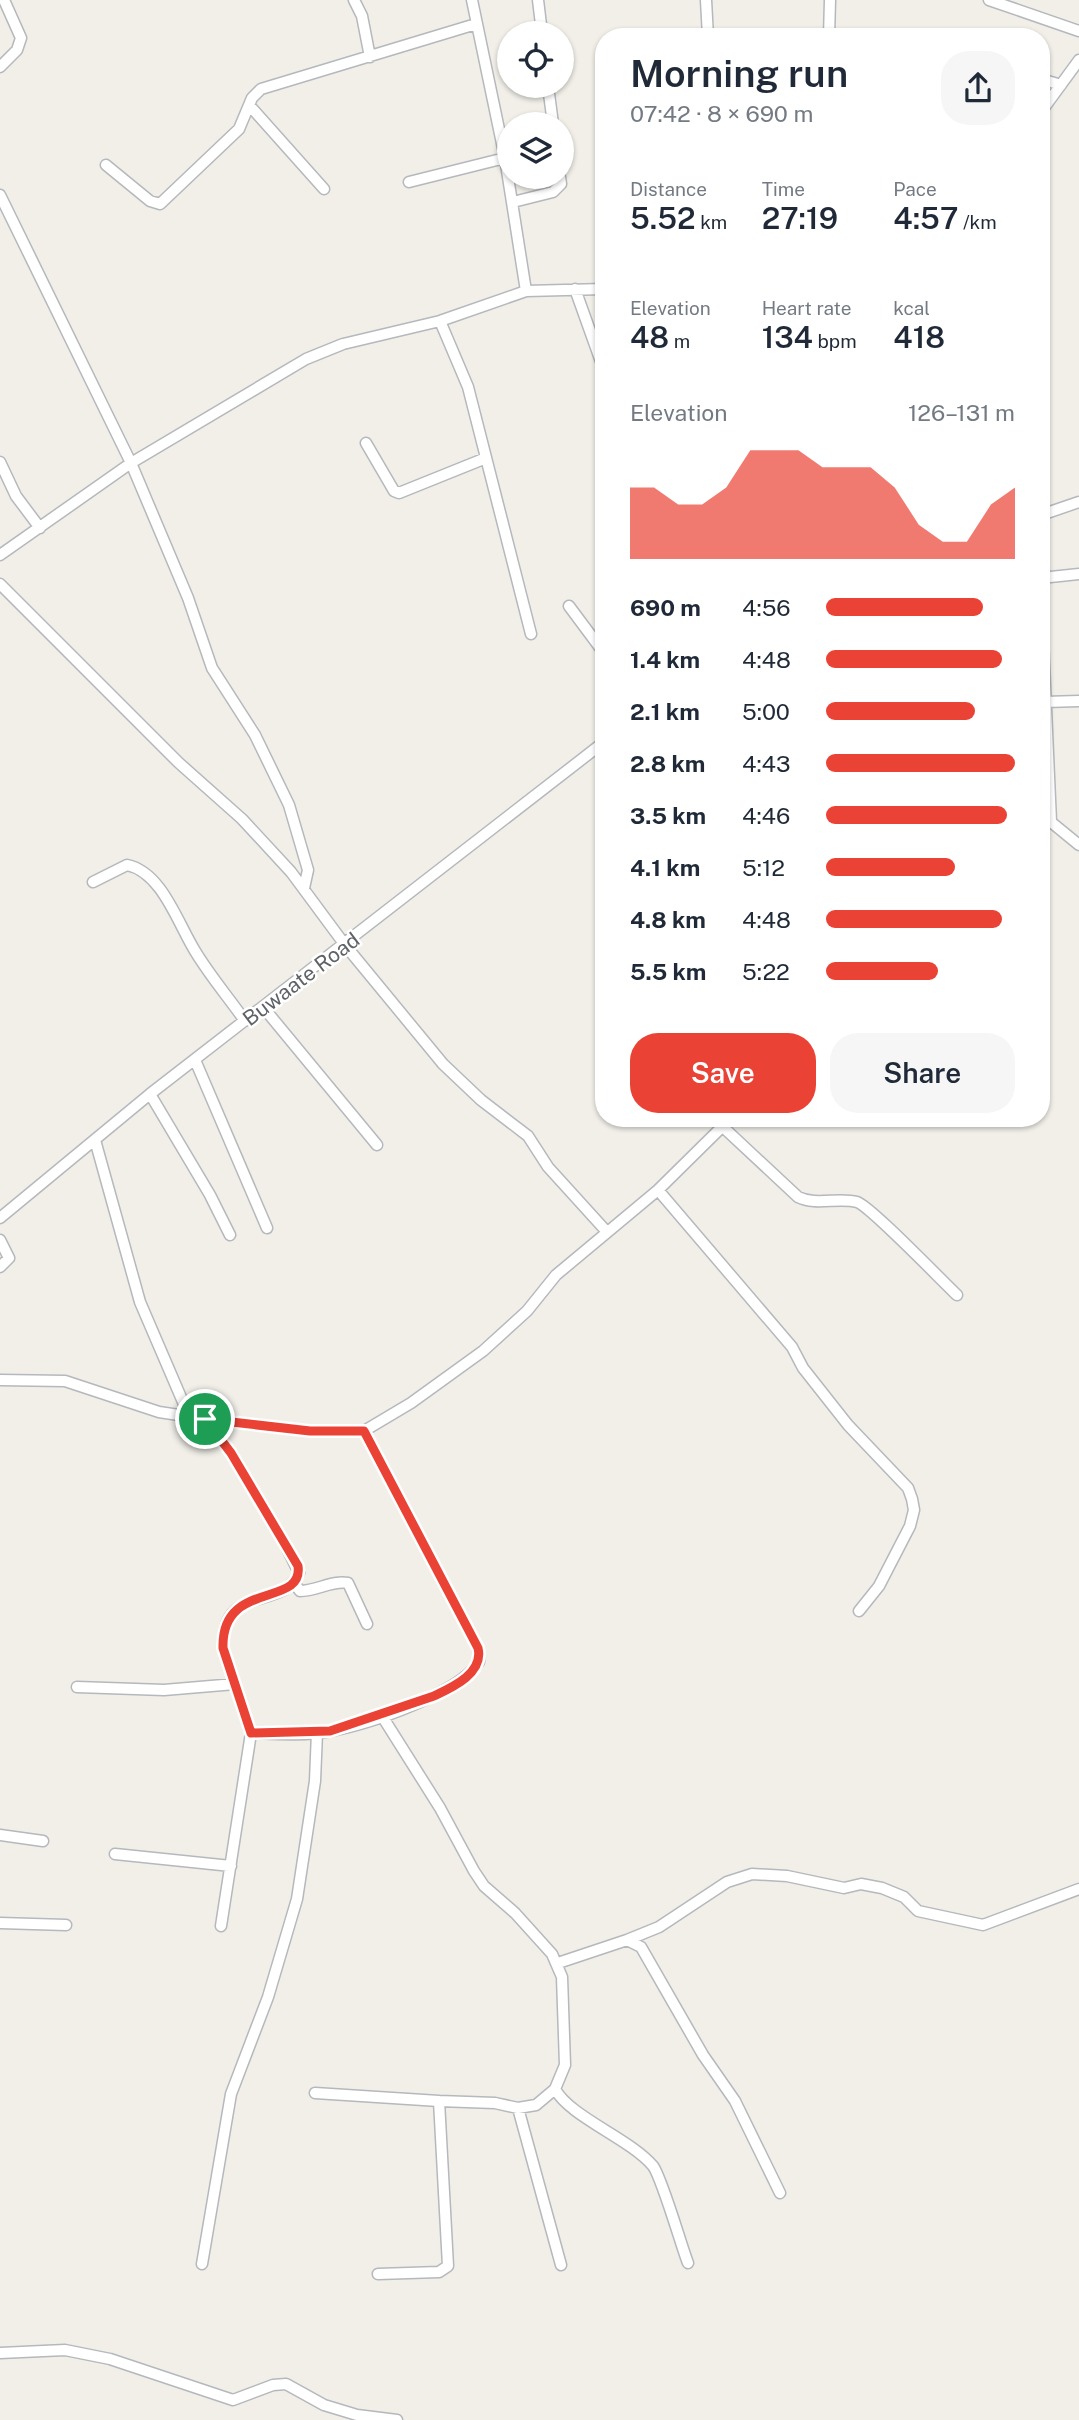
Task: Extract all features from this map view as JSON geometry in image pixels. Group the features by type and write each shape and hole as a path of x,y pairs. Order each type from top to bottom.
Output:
{"street":[{"path":"0,67 17,50 21,38 4,0"},
{"path":"354,0 362,16 370,57"},
{"path":"472,0 497,121"},
{"path":"538,0 541,21"},
{"path":"706,0 708,28"},
{"path":"829,28 830,0"},
{"path":"989,0 1079,31"},
{"path":"106,165 150,201 160,204 239,129 252,98 261,89 476,24"},
{"path":"1050,100 1079,60"},
{"path":"1050,82 1061,85"},
{"path":"250,106 324,189"},
{"path":"409,182 497,160"},
{"path":"511,189 526,291"},
{"path":"513,202 556,189"},
{"path":"0,195 131,463 188,598 212,668 255,735 289,806 308,870 304,888"},
{"path":"575,289 595,345"},
{"path":"0,555 131,463 306,359 343,344 440,320 526,291 595,289"},
{"path":"440,320 468,387 531,634"},
{"path":"366,443 394,491 399,493 486,458"},
{"path":"0,462 16,496 40,528"},
{"path":"1050,512 1079,502"},
{"path":"1050,578 1079,574"},
{"path":"0,584 179,763 242,819 304,888 345,945 443,1064 481,1100 528,1136 548,1167 607,1232"},
{"path":"569,606 595,641"},
{"path":"1050,702 1079,701"},
{"name":"Buwaate Road","path":"0,1218 150,1094 595,750"},
{"path":"1050,802 1051,822 1079,845"},
{"path":"93,883 127,865 147,874 167,901 195,952 245,1021"},
{"path":"263,1007 377,1145"},
{"path":"195,1060 267,1228"},
{"path":"150,1094 192,1163 230,1235"},
{"path":"0,1380 65,1381 159,1412 205,1419 310,1431 364,1431 411,1404 483,1351 527,1311 556,1275 658,1189 722,1127"},
{"path":"732,1127 798,1197 811,1201 834,1199 864,1205 957,1295"},
{"path":"95,1140 140,1302 189,1416"},
{"path":"658,1189 792,1347 803,1368 848,1425 908,1488 914,1510 910,1526 878,1586 859,1611"},
{"path":"0,1240 9,1258 0,1267"},
{"path":"205,1419 231,1453 298,1566 299,1573 294,1583 284,1590 241,1605 230,1617 223,1635 223,1648 251,1733 221,1926"},
{"path":"251,1733 330,1731 382,1716 450,1688 474,1670 480,1656 364,1431"},
{"path":"294,1583 300,1591 334,1583 348,1583 368,1624"},
{"path":"77,1687 164,1690 235,1684"},
{"path":"315,2093 495,2103 518,2108 536,2105 555,2089 565,2065 565,2008 558,1963 515,1913 484,1886 382,1716"},
{"path":"202,2264 231,2094 268,1997 297,1899 315,1782 317,1732"},
{"path":"0,1835 43,1841"},
{"path":"115,1854 231,1866"},
{"path":"558,1963 659,1927 727,1882 752,1874 786,1876 844,1888 861,1884 882,1888 904,1897 918,1911 983,1925 1079,1889"},
{"path":"0,1923 66,1925"},
{"path":"627,1940 641,1947 703,2055 735,2101 780,2193"},
{"path":"555,2089 568,2104 626,2142 654,2168 688,2263"},
{"path":"378,2274 439,2272 448,2266 439,2101"},
{"path":"518,2108 561,2265"},
{"path":"0,2353 65,2350 110,2359 233,2400 261,2389 286,2384 324,2405 357,2415 397,2420"}],"route":[{"path":"205,1419 310,1431 364,1431 478,1648 479,1662 474,1670 434,1696 382,1716 330,1731 251,1733 223,1648 223,1635 230,1617 241,1605 291,1587 299,1573 298,1566 231,1453 205,1419"}]}
